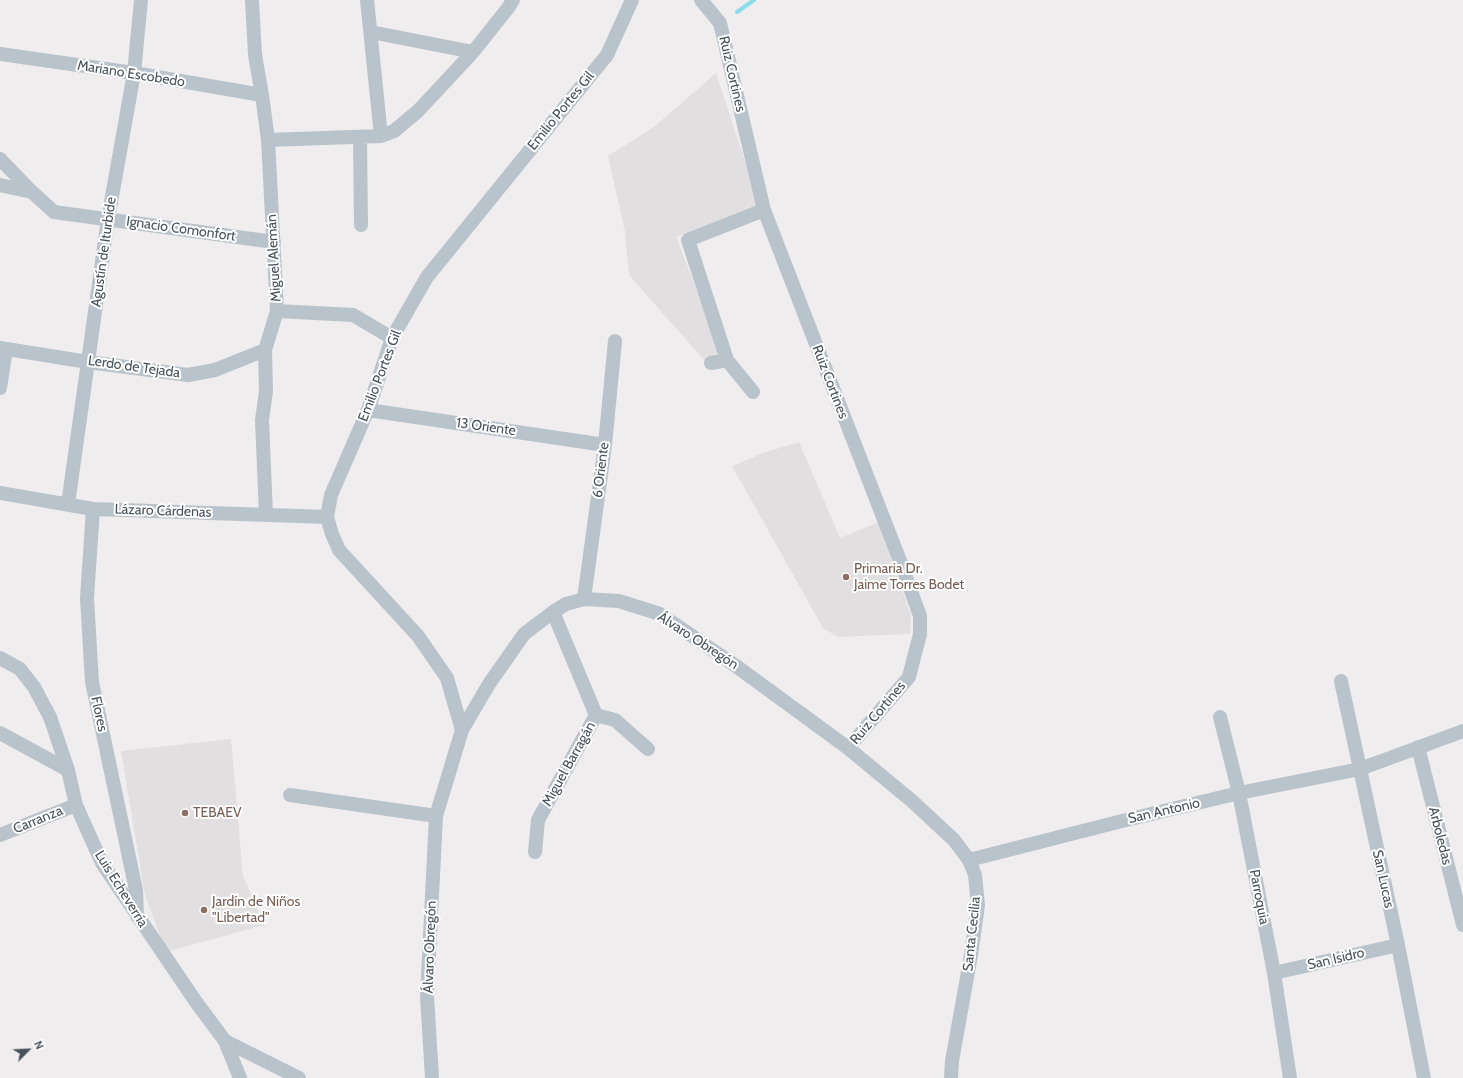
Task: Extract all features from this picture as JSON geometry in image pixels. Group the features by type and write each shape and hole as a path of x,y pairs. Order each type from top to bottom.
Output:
{"street":[{"name":"Agustín de Iturbide","path":"68,504 108,219 134,73 141,0"},
{"name":"Miguel Alemán","path":"252,0 255,55 268,140 277,311 265,350 266,391 262,420 266,515"},
{"path":"367,0 381,136"},
{"path":"268,140 381,136 394,131 418,111 473,52 513,0"},
{"name":"Emilio Portes Gil","path":"326,517 331,495 368,410 392,338 427,277 607,55 632,0"},
{"name":"Ruiz Cortines","path":"701,0 720,23 764,210 920,616 920,634 908,677 848,748"},
{"path":"371,32 473,52"},
{"name":"Mariano Escobedo","path":"0,54 134,73 262,95"},
{"path":"360,137 361,226"},
{"path":"0,159 32,192"},
{"name":"Ignacio Comonfort","path":"0,185 32,192 54,212 274,242"},
{"path":"753,392 726,360 688,240 764,210"},
{"path":"277,311 352,316 392,338"},
{"name":"6 Oriente","path":"584,599 605,445 615,341"},
{"path":"0,388 3,348"},
{"name":"Lerdo de Tejada","path":"3,348 88,362 188,375 215,370 265,350"},
{"path":"711,363 726,360"},
{"name":"13 Oriente","path":"368,410 605,445"},
{"name":"Lázaro Cárdenas","path":"0,493 93,509 326,517"},
{"name":"Flores","path":"93,509 87,598 92,682 136,890 137,916"},
{"path":"326,517 339,550 418,636 447,678 462,730"},
{"name":"Álvaro Obregón","path":"432,1078 427,996 436,816 462,730 489,684 524,634 566,604 584,599 619,601 660,614 736,666 848,748"},
{"name":"Miguel Barragán","path":"535,852 538,820 596,716 553,612"},
{"name":"Luis Echeverría","path":"0,658 20,669 34,687 50,717 68,770 76,805 102,863 137,916 225,1041 299,1078"},
{"name":"San Lucas","path":"1341,681 1398,945 1424,1078"},
{"path":"596,716 615,720 648,749"},
{"name":"Parroquia","path":"1220,717 1239,793 1274,973 1290,1078"},
{"name":"San Antonio","path":"969,860 1239,793 1360,769 1463,731"},
{"path":"0,733 68,770"},
{"name":"Arboledas","path":"1418,747 1463,925"},
{"name":"Santa Cecilia","path":"848,748 954,840 969,860 975,875 978,905 971,956 952,1061 951,1078"},
{"path":"290,795 436,816"},
{"name":"Carranza","path":"0,834 76,805"},
{"name":"San Isidro","path":"1274,973 1398,945"},
{"path":"225,1041 240,1078"}],"shaded area":[{"path":"716,73 760,207 676,237 721,351 704,360 629,275 625,232 608,156 654,127"},
{"name":"Primaria Dr. Jaime Torres Bodet","path":"799,442 840,538 879,522 911,616 910,634 838,637 823,628 732,466 763,453"},
{"name":"TEBAEV","path":"231,739 243,876 264,925 166,952 145,895 121,751"}],"waterway":[{"path":"737,12 754,0"}],"place":[{"name":"Primaria Dr. Jaime Torres Bodet","path":"846,577"},
{"name":"TEBAEV","path":"185,813"},
{"name":"Jardín de Niños \"Libertad\"","path":"204,910"}]}
